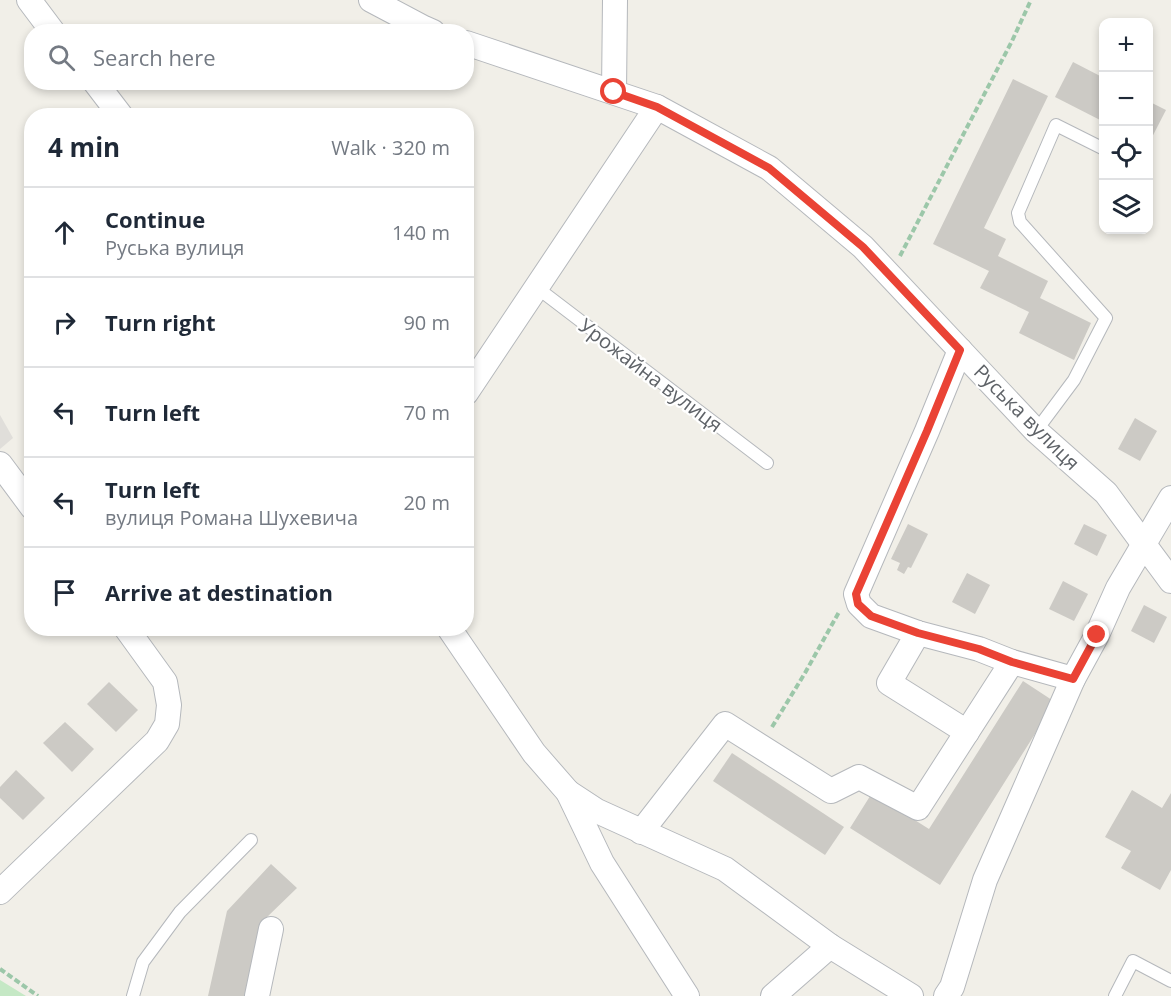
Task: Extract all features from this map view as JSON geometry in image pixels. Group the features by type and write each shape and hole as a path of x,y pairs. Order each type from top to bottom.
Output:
{"street":[{"path":"29,0 47,24"},
{"path":"371,0 416,24"},
{"path":"614,92 615,0"},
{"name":"Руська вулиця","path":"474,46 657,107 769,168 863,247 1036,431 1106,493 1171,581"},
{"path":"101,90 115,108"},
{"path":"474,381 657,107"},
{"path":"960,350 856,594 858,604 871,616 918,633 979,649 1012,662 1073,679"},
{"path":"2,472 24,498"},
{"path":"946,996 952,987 984,880 1073,679 1119,588 1171,498"},
{"path":"918,633 890,683 966,732"},
{"path":"0,892 157,741 167,724 170,705 165,682 132,636"},
{"path":"454,636 534,753 568,792 602,863 687,996"},
{"path":"641,832 725,724 831,791 859,777 918,808 1012,662"},
{"path":"568,792 597,811 725,869 830,946 911,996"},
{"path":"256,996 271,929"},
{"path":"774,996 830,946"}],"lane":[{"path":"1036,431 1074,380 1106,318 1020,222 1018,213 1056,125 1099,146"},
{"name":"Урожайна вулиця","path":"536,287 767,463"},
{"path":"133,996 142,962 180,912 251,840"},
{"path":"1115,996 1133,961 1171,981"}],"path":[{"path":"890,276 1031,0"},
{"path":"760,746 805,673 848,596 856,594"},
{"path":"0,969 38,996"}],"shaded area":[{"path":"0,415 13,438 0,449"}],"green space":[{"path":"0,980 26,996 0,996"}],"building":[{"path":"1073,62 1099,75 1099,119 1055,97"},
{"path":"1013,79 1048,96 984,228 1006,239 998,256 1048,281 1040,298 1091,323 1074,360 1019,333 1029,312 980,288 989,271 933,244"},
{"path":"1153,104 1166,110 1153,135"},
{"path":"1135,418 1157,431 1140,461 1118,449"},
{"path":"908,524 928,534 911,568 908,567 904,574 897,570 900,563 891,559"},
{"path":"1084,524 1107,535 1097,556 1074,544"},
{"path":"967,573 990,585 975,614 952,602"},
{"path":"1063,581 1088,594 1074,621 1049,609"},
{"path":"1144,605 1167,617 1154,643 1131,631"},
{"path":"1023,681 1055,702 940,885 850,828 872,793 929,829"},
{"path":"109,682 138,710 116,732 87,704"},
{"path":"65,722 94,749 72,772 43,743"},
{"path":"732,753 844,827 825,855 713,781"},
{"path":"16,770 45,798 23,820 0,798 0,787"},
{"path":"1132,790 1162,808 1171,793 1171,870 1160,890 1121,868 1131,851 1105,837"},
{"path":"271,864 297,888 265,919 248,996 208,996 227,911"}],"route":[{"path":"614,92 657,107 769,168 863,247 960,350 856,594 858,604 871,616 918,633 979,649 1012,662 1073,679 1097,635"}]}
